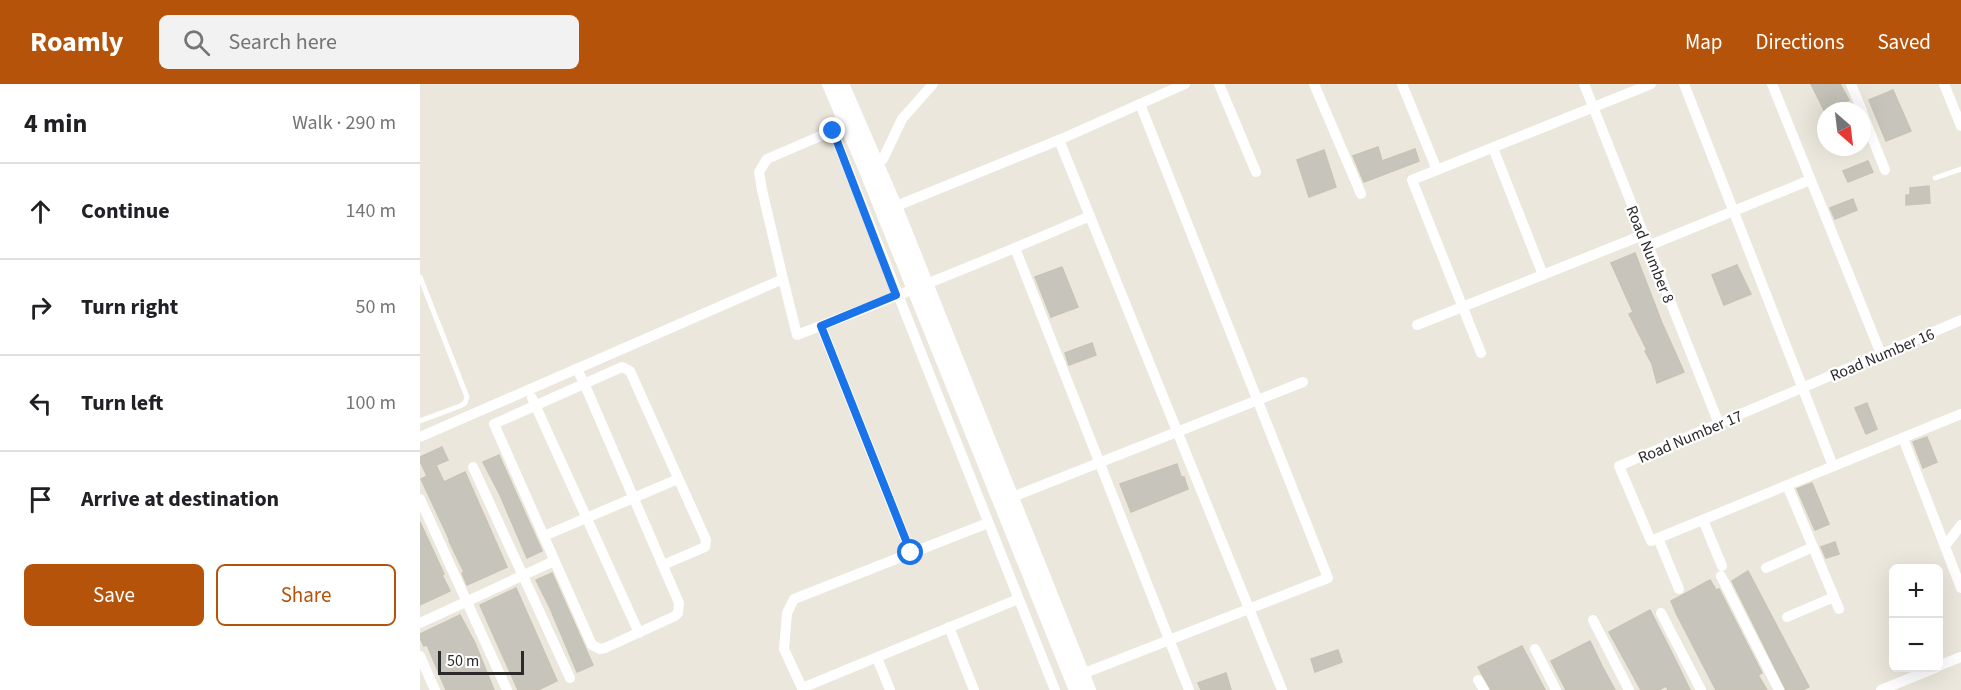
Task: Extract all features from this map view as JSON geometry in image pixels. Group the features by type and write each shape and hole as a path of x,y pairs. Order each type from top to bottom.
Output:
{"street":[{"path":"829,84 846,125 871,165"},
{"path":"842,84 871,165 1077,681 1089,690"},
{"path":"871,165 883,159 902,119 933,84"},
{"path":"889,209 1059,140 1185,84"},
{"path":"1219,84 1256,172"},
{"path":"1314,84 1361,194"},
{"path":"1402,84 1437,170"},
{"name":"Road Number 8","path":"1584,84 1719,424"},
{"path":"1481,353 1412,180 1651,84"},
{"path":"1684,84 1833,466"},
{"path":"1772,84 1881,354"},
{"path":"1851,84 1858,102"},
{"path":"1944,84 1961,126"},
{"path":"1077,681 1328,578 1140,104"},
{"path":"846,125 767,159 759,172 796,335 1016,248 1090,216"},
{"path":"833,131 896,295 1055,690"},
{"path":"1871,135 1885,170"},
{"path":"1059,140 1282,690"},
{"path":"1493,147 1543,275"},
{"path":"1648,246 1810,180"},
{"path":"1417,325 1643,235"},
{"path":"1016,248 1189,690"},
{"path":"420,437 783,279"},
{"name":"Road Number 16","path":"1803,388 1961,320"},
{"path":"821,326 911,553"},
{"path":"578,369 584,383 634,497 679,603 678,613 675,616 605,648 600,649 592,645 494,424 535,404 584,383 621,366 630,371 706,540 705,547 663,565"},
{"path":"1005,499 1303,382"},
{"name":"Road Number 17","path":"1654,539 1619,466 1803,388"},
{"path":"529,390 639,633"},
{"path":"1680,589 1654,539 1961,414"},
{"path":"1903,438 1961,588"},
{"path":"473,467 570,678"},
{"path":"544,536 678,479"},
{"path":"1787,485 1839,609"},
{"path":"420,499 507,690"},
{"path":"1703,520 1722,571 1779,690"},
{"path":"988,523 794,599 787,613 784,649 802,689 1018,598"},
{"path":"1945,546 1961,525"},
{"path":"1766,567 1813,547"},
{"path":"420,623 552,562"},
{"path":"1787,616 1834,597"},
{"path":"1661,613 1701,690"},
{"path":"1593,620 1629,690"},
{"path":"949,627 974,690"},
{"path":"1535,649 1556,690"},
{"path":"420,656 435,690"},
{"path":"1943,664 1961,657"},
{"path":"877,658 890,690"},
{"path":"1881,690 1903,686 1928,672"},
{"path":"1478,680 1484,690"}],"lane":[{"path":"1935,178 1961,169"},
{"path":"420,277 467,397 465,403 460,406 420,421"}],"building":[{"path":"1811,84 1840,84 1849,100 1844,102 1820,102"},
{"path":"1893,90 1911,131 1886,141 1869,100"},
{"path":"1378,147 1382,161 1415,149 1419,161 1364,182 1353,156"},
{"path":"1324,150 1336,187 1309,197 1297,160"},
{"path":"1868,161 1873,172 1848,182 1843,171"},
{"path":"1929,186 1930,203 1906,205 1906,195 1910,195 1910,188"},
{"path":"1853,199 1857,210 1835,219 1830,208"},
{"path":"1635,253 1684,372 1657,383 1652,364 1645,351 1647,350 1629,314 1633,312 1611,263"},
{"path":"1737,265 1751,294 1724,305 1712,275"},
{"path":"1062,267 1078,307 1051,317 1035,277"},
{"path":"1092,343 1096,355 1069,365 1065,353"},
{"path":"1867,403 1877,429 1866,434 1855,408"},
{"path":"1927,437 1937,462 1923,468 1913,442"},
{"path":"442,447 448,460 436,465 444,482 465,472 507,567 467,585 462,573 464,572 421,479 427,476 420,457"},
{"path":"499,455 542,551 527,558 483,462"},
{"path":"1177,464 1188,489 1131,512 1120,484"},
{"path":"1812,483 1829,524 1815,530 1797,489"},
{"path":"420,522 450,591 420,605"},
{"path":"1835,542 1839,554 1826,558 1821,547"},
{"path":"1748,571 1809,687 1802,690 1786,690 1732,581"},
{"path":"552,573 593,665 577,672 536,580"},
{"path":"1710,580 1716,590 1719,589 1762,673 1758,675 1767,690 1716,690 1677,615 1671,601"},
{"path":"516,588 557,681 538,690 518,690 480,605"},
{"path":"1650,610 1690,690 1668,690 1666,686 1659,690 1641,690 1609,632"},
{"path":"460,615 475,643 494,690 446,690 427,645 424,646 420,638 420,634"},
{"path":"1590,641 1615,690 1566,690 1551,661"},
{"path":"1522,646 1545,690 1491,690 1478,667"},
{"path":"1338,650 1342,662 1315,672 1311,659"},
{"path":"1226,673 1231,690 1201,690 1198,683"}],"route":[{"path":"833,131 896,295 821,326 911,553"}]}
